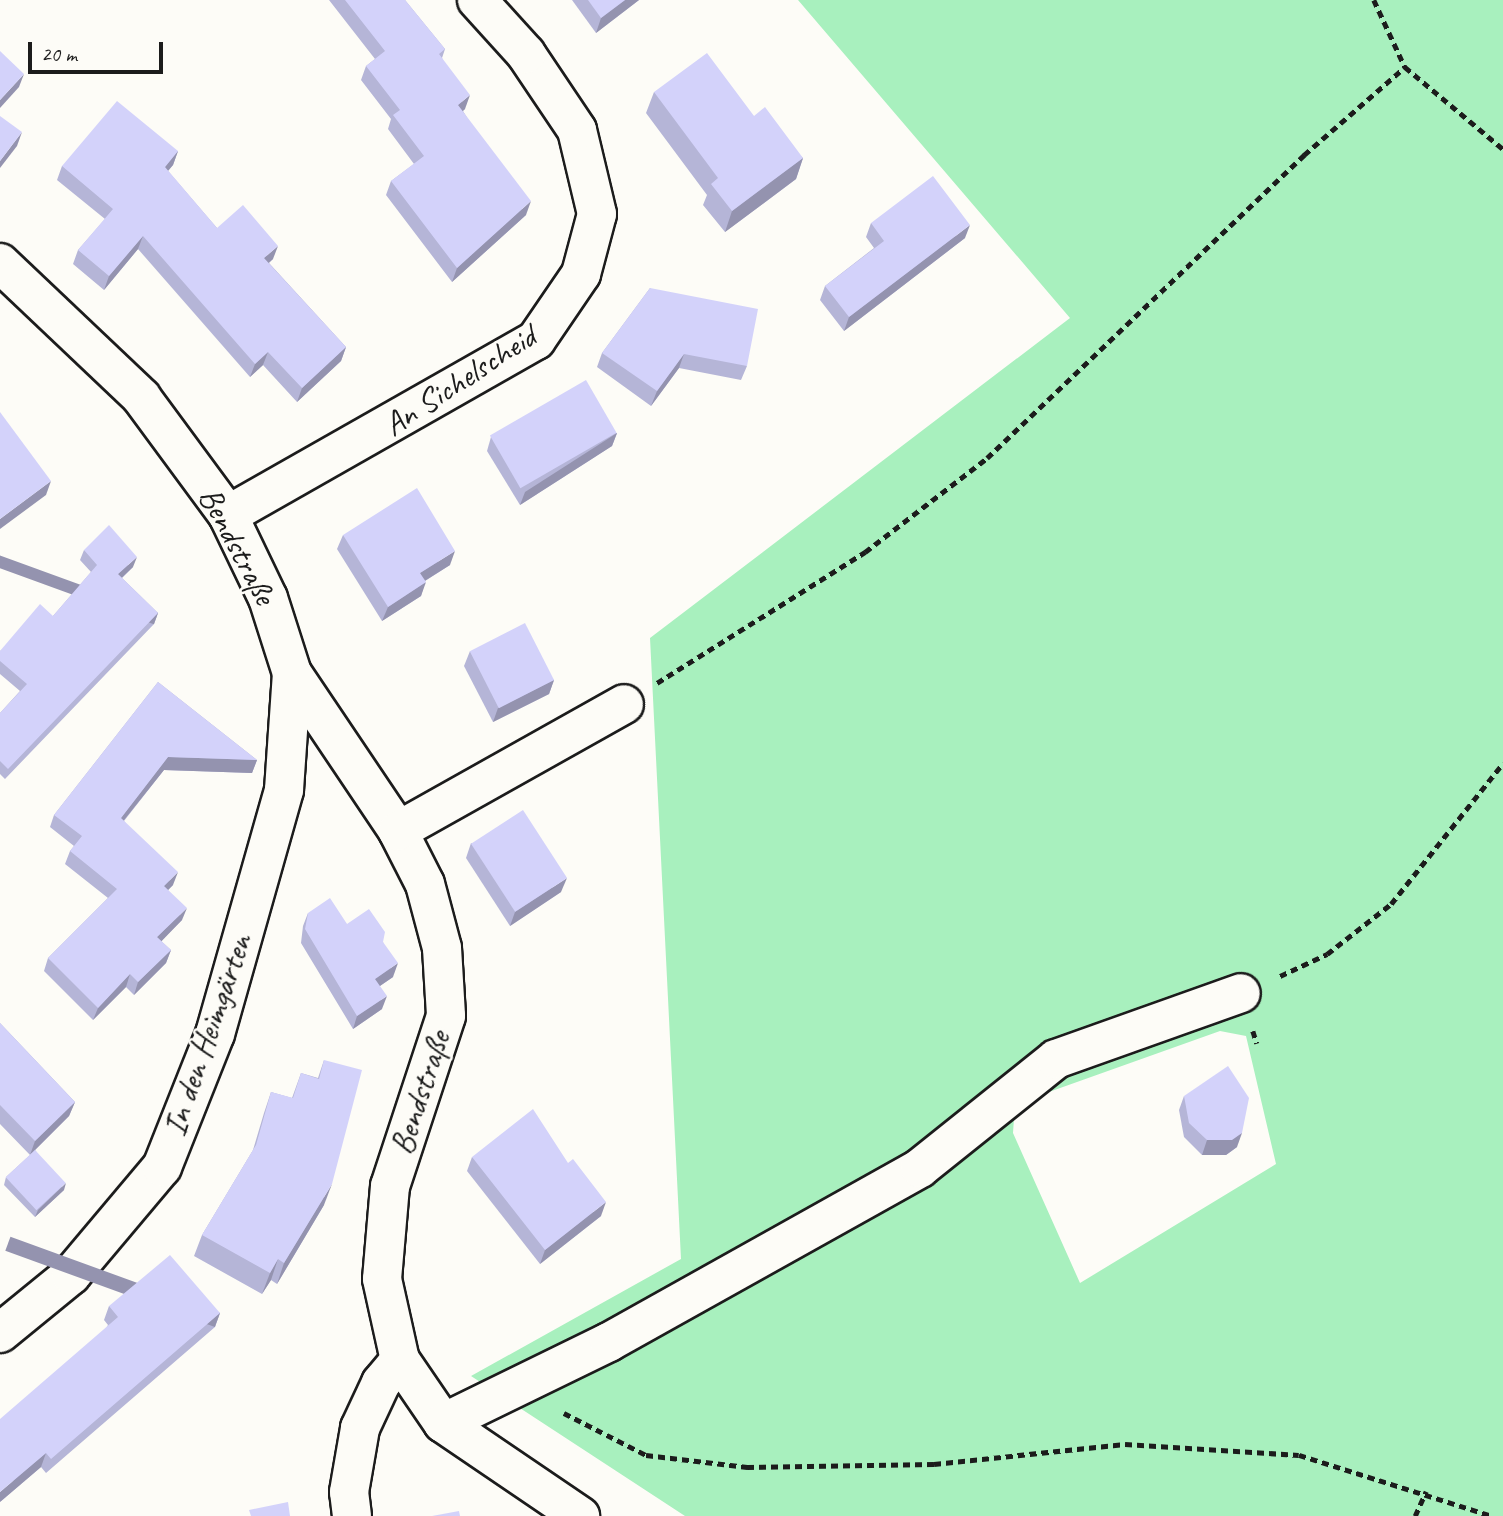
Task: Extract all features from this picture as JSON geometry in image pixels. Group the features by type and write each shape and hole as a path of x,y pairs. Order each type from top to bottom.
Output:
{"street":[{"name":"An Sichelscheid","path":"228,515 536,340 581,274 597,214 577,130 526,54 477,0"},
{"name":"Bendstraße","path":"0,264 141,397 228,515 268,598 292,673 398,831 429,897 442,948 446,1016 390,1186 382,1279 400,1360 443,1423 580,1516"},
{"name":"In den Heimgärten","path":"0,1333 71,1275 162,1167 215,1034 284,790 292,673"},
{"path":"398,831 624,704"},
{"path":"443,1423 609,1342 920,1168 1056,1059 1241,993"},
{"path":"352,1516 349,1492 360,1428 400,1360"}],"path":[{"path":"1374,0 1405,67 1503,149"},
{"path":"624,704 865,552 987,458 1304,155 1405,67"},
{"path":"1241,993 1327,954 1391,904 1503,762"},
{"path":"520,1387 646,1455 734,1466 934,1464 1125,1444 1299,1455 1426,1491 1493,1516"},
{"path":"1415,1516 1426,1491"}],"green space":[{"path":"798,0 1503,0 1503,1516 685,1516 471,1376 681,1259 650,638 1070,318","holes":["1220,1031 1246,1036 1276,1164 1080,1283 1013,1133 1015,1104"]}],"building":[{"path":"345,0 405,0 445,49 439,54 470,95 458,105 531,201 457,268 391,181 424,156 393,115 400,110 366,66 385,51"},
{"path":"588,0 625,0 601,18"},
{"path":"0,51 24,74 0,100"},
{"path":"707,53 754,116 765,107 803,158 732,211 711,184 718,178 654,92"},
{"path":"117,101 178,151 165,167 217,228 243,205 278,246 264,258 346,347 302,388 268,352 255,364 143,236 109,276 78,250 113,209 62,166"},
{"path":"0,116 22,132 0,161"},
{"path":"933,176 970,225 849,317 825,286 884,241 871,223"},
{"path":"650,288 758,309 747,366 684,354 657,391 602,353"},
{"path":"586,380 616,433 520,488 490,436"},
{"path":"0,412 51,481 0,519"},
{"path":"417,488 455,551 420,573 426,582 388,607 343,535"},
{"path":"109,525 137,557 118,574 158,613 8,769 0,761 0,713 27,684 0,661 0,651 40,604 53,616 97,565 84,550"},
{"path":"525,623 554,680 499,708 470,651"},
{"path":"158,682 257,760 168,757 121,818 178,872 164,886 187,908 157,937 171,950 138,982 130,974 98,1008 48,958 117,889 70,851 82,836 54,815"},
{"path":"523,810 567,878 515,912 471,844"},
{"path":"330,898 347,924 369,909 385,932 383,942 398,963 375,979 387,996 357,1016 305,929 308,913"},
{"path":"0,1023 75,1102 35,1141 0,1105"},
{"path":"324,1060 362,1070 332,1184 284,1263 278,1259 270,1273 202,1235 256,1145 271,1092 293,1098 301,1073 319,1079"},
{"path":"1228,1066 1249,1098 1242,1133 1232,1140 1207,1140 1189,1123 1184,1096"},
{"path":"533,1109 568,1163 573,1159 606,1202 545,1250 472,1157"},
{"path":"35,1150 66,1183 36,1210 6,1177"},
{"path":"170,1255 220,1313 51,1459 46,1453 0,1492 0,1419 118,1317 109,1306"},
{"path":"288,1502 290,1516 251,1516 249,1510"},
{"path":"459,1511 460,1516 432,1516"}]}
